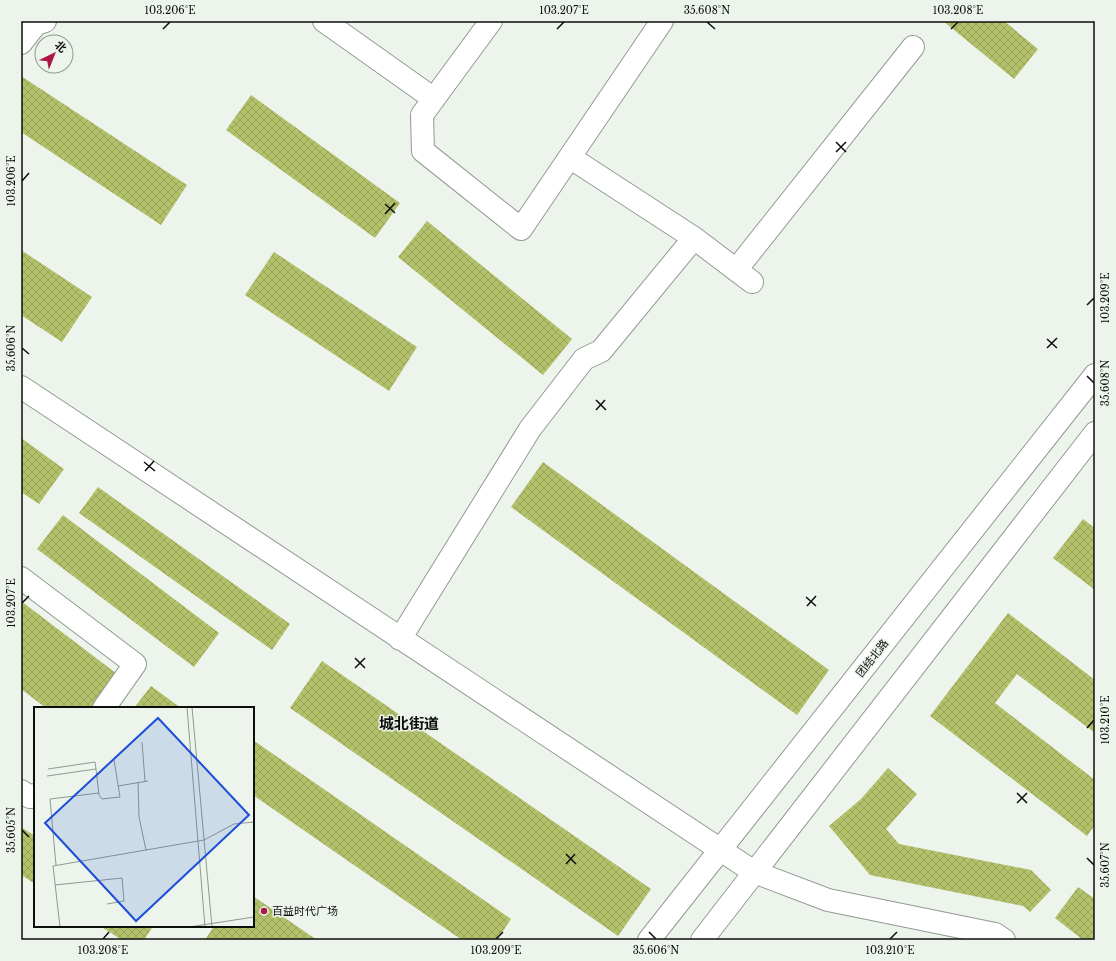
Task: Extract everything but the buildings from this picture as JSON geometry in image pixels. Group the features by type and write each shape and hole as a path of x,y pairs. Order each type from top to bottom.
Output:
{"street":[{"path":"21,43 36,24 45,21"},
{"path":"324,21 434,99"},
{"path":"491,21 422,115 423,151 521,230 662,21"},
{"path":"571,158 694,238 744,276 913,47"},
{"path":"400,639 530,429 584,359 602,351 694,238"},
{"name":"团结北路","path":"649,940 1095,375"},
{"path":"21,387 720,851 754,872 828,900 995,934 1004,940"},
{"path":"702,940 1095,433"},
{"path":"21,578 135,664 105,707"},
{"path":"21,791 30,797 34,795"}],"place":[{"name":"百益时代广场","path":"264,911"}],"district":[{"name":"城北街道","path":"409,724"}]}
